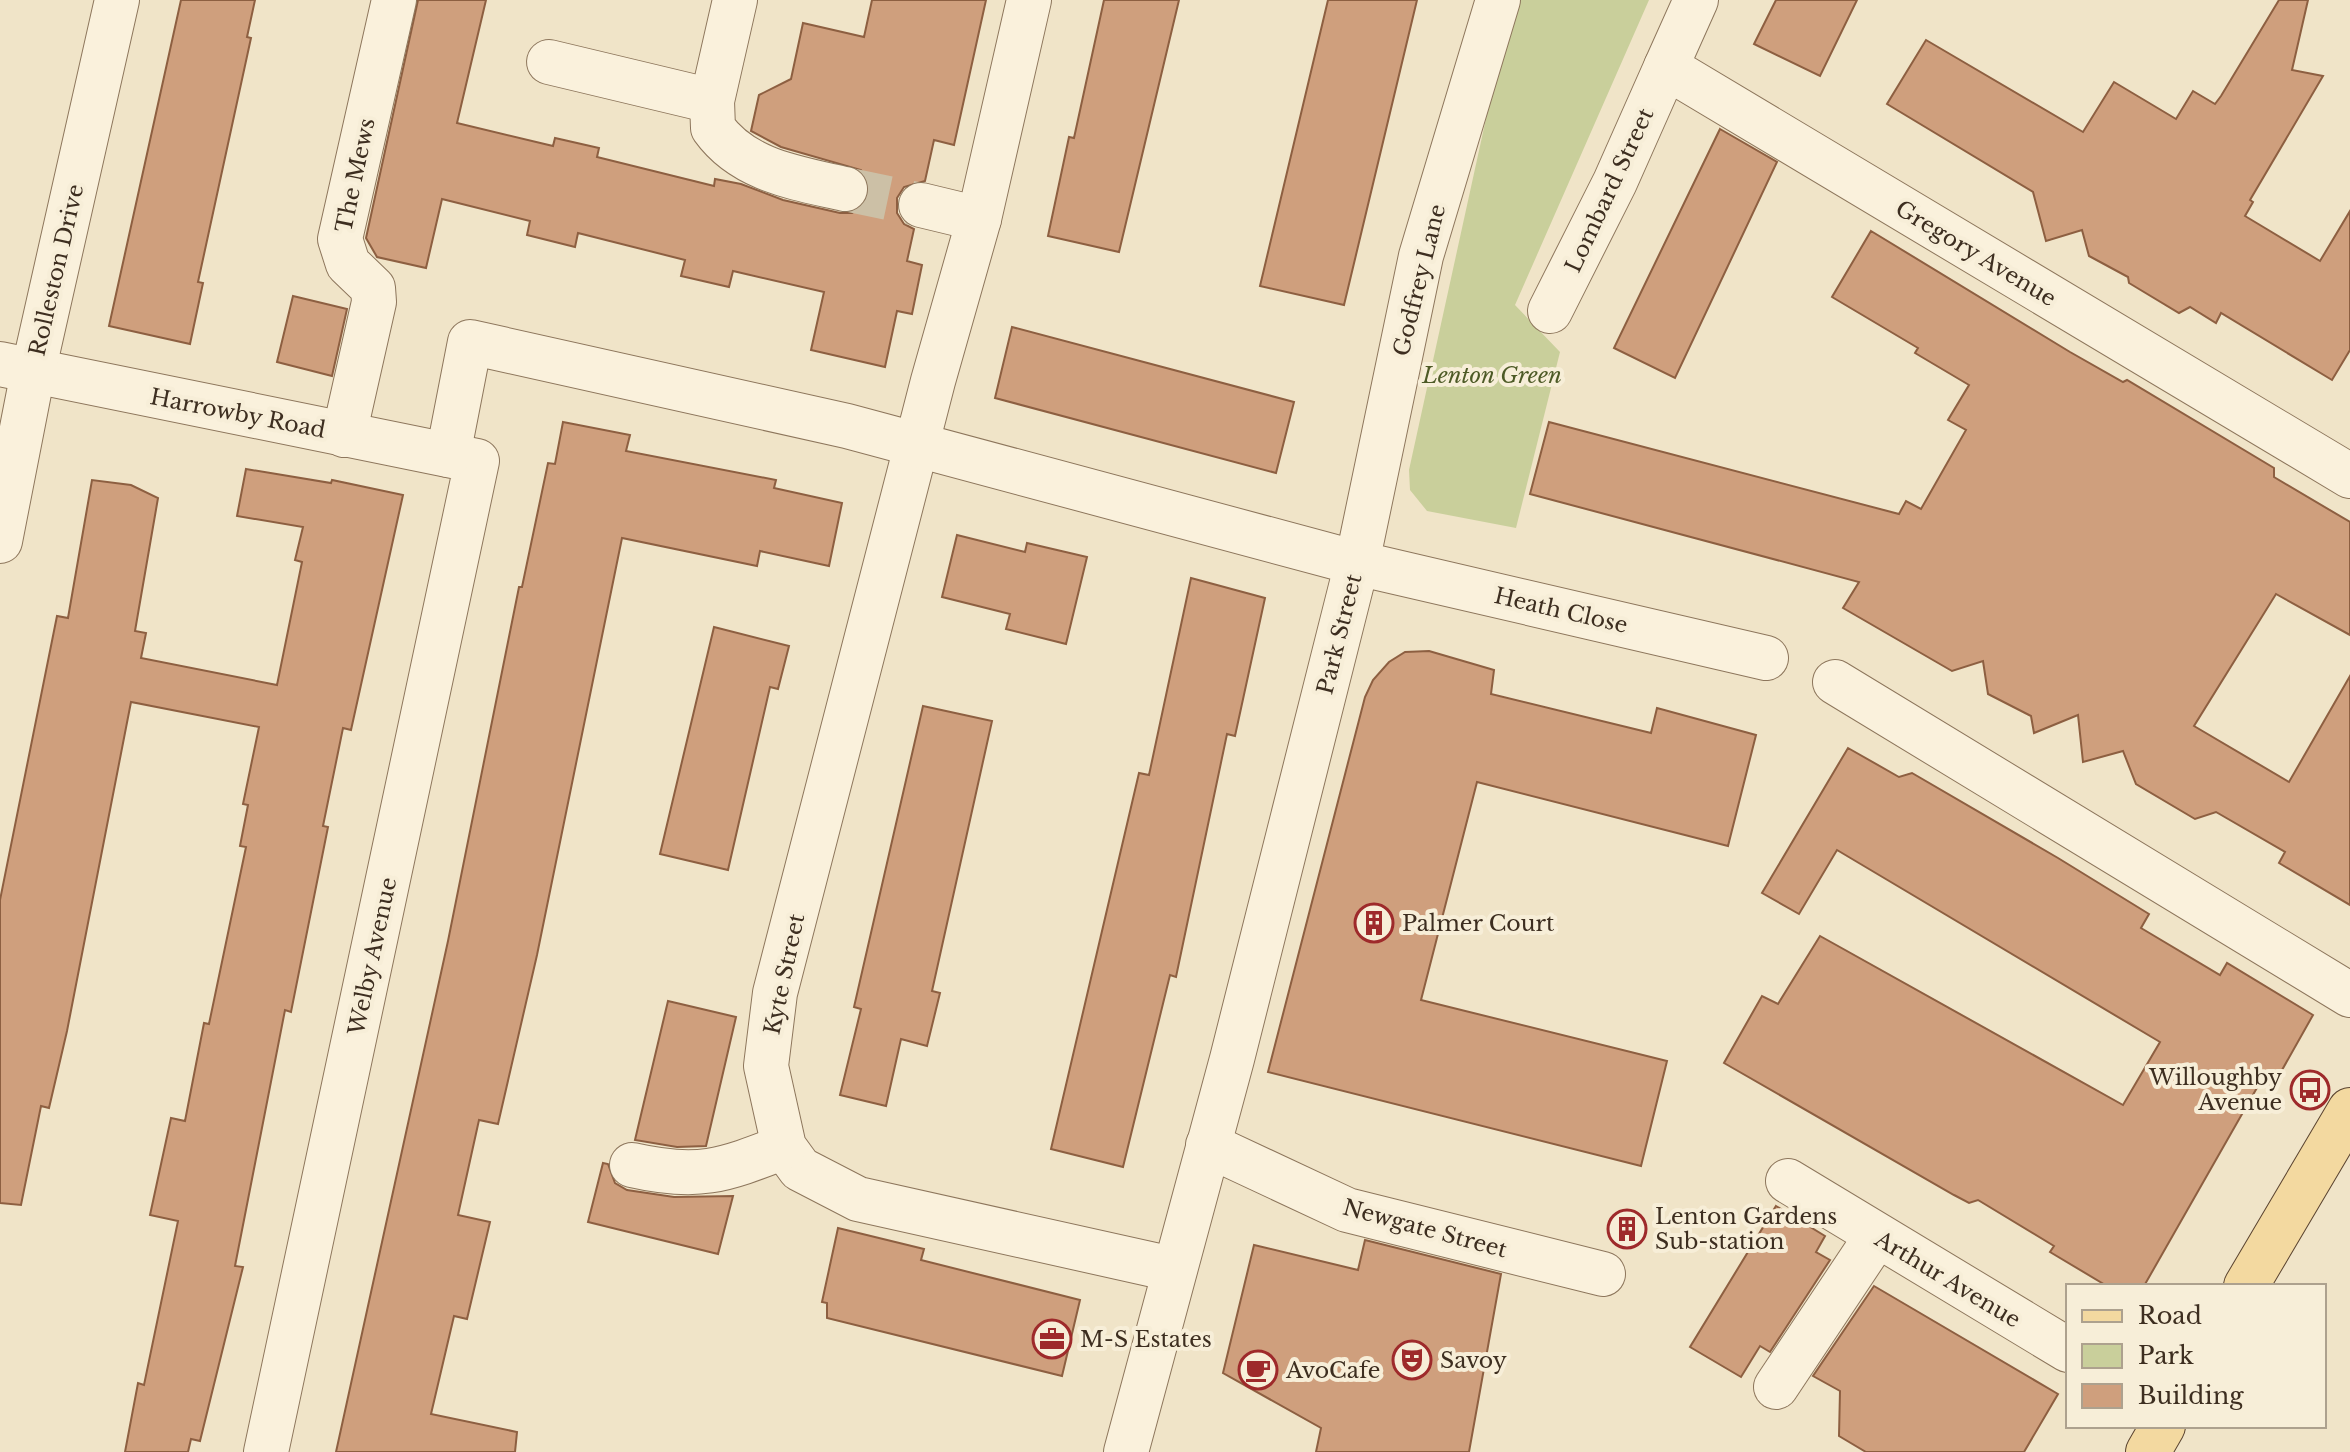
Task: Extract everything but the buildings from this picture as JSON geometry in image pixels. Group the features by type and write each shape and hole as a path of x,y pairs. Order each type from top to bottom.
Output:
{"main road":[{"path":"2247,1284 2350,1110"},
{"path":"2148,1452 2162,1428"}],"street":[{"name":"Rolleston Drive","path":"0,541 17,368 117,0"},
{"name":"The Mews","path":"344,435 374,302 373,288 348,264 340,239 394,0"},
{"path":"735,0 712,101 713,128 744,159 781,174 845,189"},
{"path":"916,447 979,219 1029,0"},
{"name":"Godfrey Lane","path":"1357,563 1421,256 1498,0"},
{"path":"1666,67 1696,0"},
{"path":"549,62 712,101"},
{"name":"Lombard Street","path":"1550,311 1615,182 1666,67"},
{"name":"Gregory Avenue","path":"1666,67 2350,476"},
{"path":"921,205 979,219"},
{"name":"Park Street","path":"462,458 470,342 847,426 1357,563 1126,1452"},
{"name":"Harrowby Road","path":"17,368 462,458"},
{"name":"Kyte Street","path":"784,1147 766,1066 775,993 916,447"},
{"name":"Welby Avenue","path":"266,1452 462,458"},
{"name":"Heath Close","path":"1357,563 1766,658"},
{"path":"1835,682 2350,995"},
{"name":"Newgate Street","path":"1208,1145 1347,1210 1603,1274"},
{"path":"632,1165 668,1173 700,1174 730,1168 784,1147 800,1169 858,1199 1172,1269"},
{"name":"Arthur Avenue","path":"1788,1181 1876,1237 2066,1349"},
{"path":"1776,1387 1876,1237"}],"green space":[{"name":"Lenton Green","path":"1512,0 1649,0 1515,305 1560,352 1516,528 1427,511 1410,490 1409,470"}],"tunnel":[{"path":"845,189 921,205"}],"place":[{"name":"Palmer Court","path":"1374,923"},
{"name":"Willoughby Avenue","path":"2310,1090"},
{"name":"Lenton Gardens Sub-station","path":"1627,1229"},
{"name":"M-S Estates","path":"1052,1339"},
{"name":"Savoy","path":"1412,1360"},
{"name":"AvoCafe","path":"1258,1370"}]}
